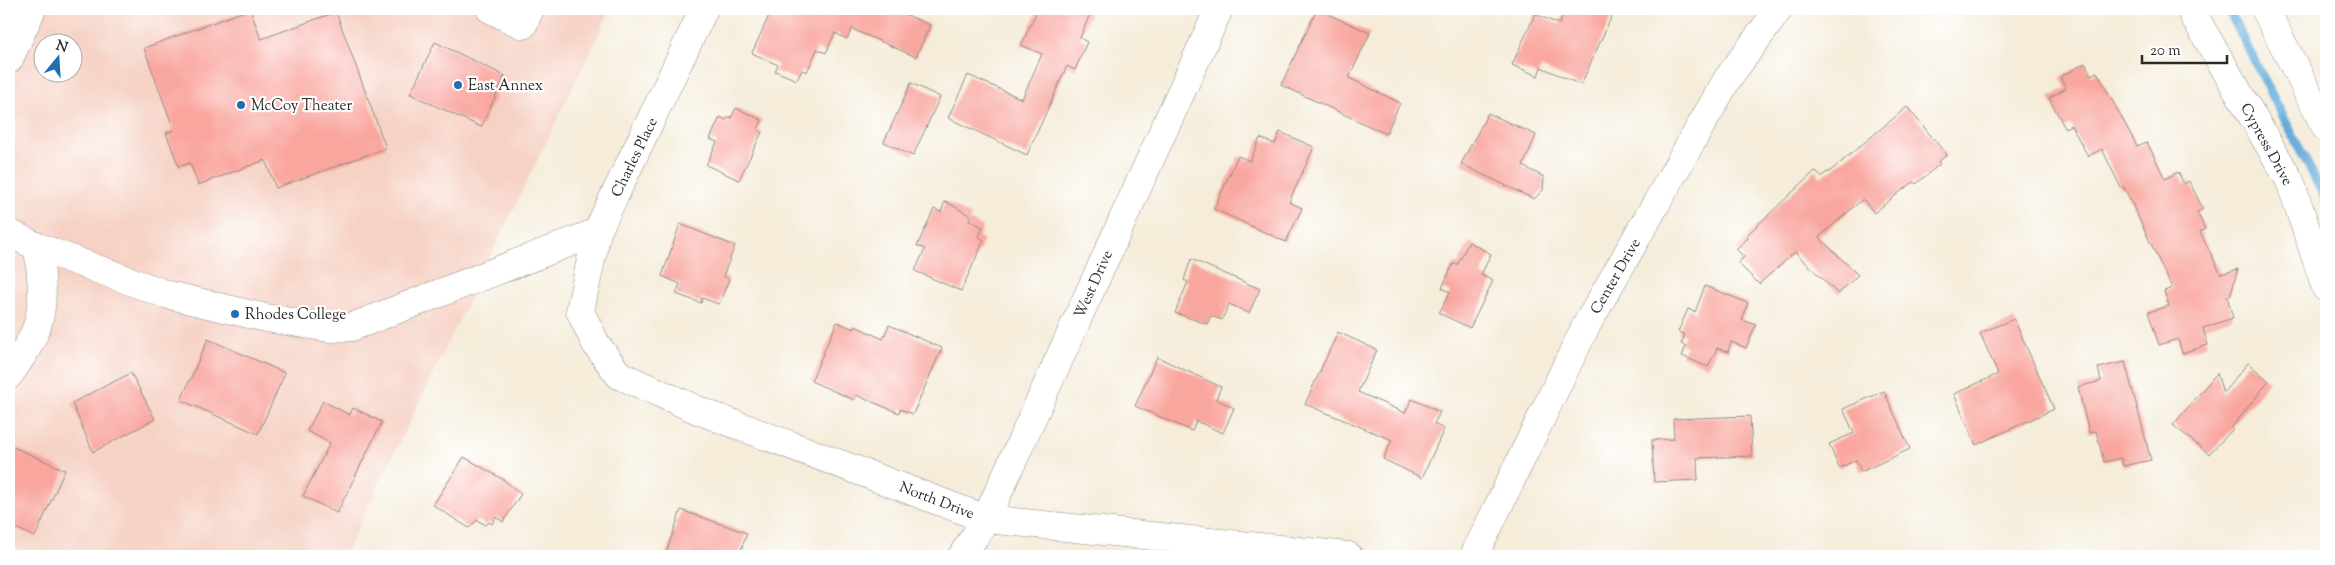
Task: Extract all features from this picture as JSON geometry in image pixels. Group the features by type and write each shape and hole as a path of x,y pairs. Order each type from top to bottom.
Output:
{"street":[{"path":"9,59 32,9"},
{"path":"490,9 523,24 530,9"},
{"name":"Charles Place","path":"580,311 597,232 704,9"},
{"name":"West Drive","path":"962,556 986,519 1218,9"},
{"name":"Center Drive","path":"1474,556 1586,326 1728,78 1779,9"},
{"name":"Cypress Drive","path":"2190,9 2290,181 2326,288"},
{"path":"2265,9 2326,128"},
{"path":"9,233 38,247 165,294 266,318 330,328 352,327 597,232"},
{"path":"9,375 35,334 43,308 38,247"},
{"name":"North Drive","path":"580,311 596,344 619,375 700,412 986,519 1348,556"}],"shaded area":[{"name":"Rhodes College","path":"9,9 611,9 344,556 9,556"}],"building":[{"name":"McCoy Theater","path":"250,9 261,39 336,12 386,148 276,188 265,160 198,185 190,163 179,167 166,133 174,130 144,48"},
{"path":"772,9 893,9 930,25 916,57 852,29 847,39 835,33 826,53 817,49 807,72 802,70 797,80 775,71 778,65 752,53"},
{"path":"1038,9 1092,9 1080,38 1087,42 1075,70 1067,66 1027,155 948,118 968,75 1022,99 1042,54 1021,45"},
{"path":"1317,9 1370,33 1349,78 1400,103 1386,134 1281,85"},
{"path":"1566,9 1615,9 1581,85 1541,67 1538,76 1512,65 1535,14 1559,24"},
{"name":"East Annex","path":"435,42 505,76 481,127 410,94"},
{"path":"2085,63 2091,75 2097,72 2137,146 2147,142 2165,179 2178,172 2184,184 2189,181 2203,209 2197,212 2205,229 2200,232 2221,274 2238,269 2230,296 2227,296 2233,318 2203,328 2208,345 2182,353 2178,339 2159,345 2148,312 2169,306 2164,291 2172,288 2124,187 2121,188 2102,149 2088,156 2071,125 2065,128 2049,98 2066,88 2060,77"},
{"path":"911,83 940,97 913,156 884,142"},
{"path":"1907,107 1947,155 1938,162 1940,164 1916,184 1914,182 1874,213 1863,199 1819,237 1858,275 1838,294 1795,252 1759,284 1738,263 1744,257 1736,249 1748,238 1746,236 1815,171 1821,177 1828,173"},
{"path":"736,108 762,120 758,130 762,132 739,180 706,165 717,142 710,139 720,117 726,120 728,117 731,118"},
{"path":"1488,113 1536,135 1523,166 1544,177 1543,190 1534,199 1461,164"},
{"path":"1280,132 1314,147 1289,202 1302,208 1286,242 1214,209 1238,156 1250,161 1260,138 1275,144"},
{"path":"945,201 971,216 969,220 983,227 979,237 984,240 961,291 915,271 925,249 917,246 934,209 941,212"},
{"path":"680,224 735,246 723,276 729,279 719,304 702,298 701,303 676,294 680,284 662,276"},
{"path":"1469,242 1491,254 1481,275 1493,281 1470,328 1439,313 1450,292 1442,288 1453,264 1458,264"},
{"path":"1191,259 1260,289 1249,313 1229,304 1222,320 1211,316 1207,324 1175,313 1188,282 1184,280"},
{"path":"1705,286 1748,303 1742,320 1756,325 1746,348 1731,342 1728,352 1717,348 1708,367 1682,356 1686,346 1681,344 1685,335 1678,332 1688,309 1695,312"},
{"path":"2014,319 2054,409 1976,445 1954,394 1998,374 1980,333"},
{"path":"837,322 854,329 855,326 883,339 889,325 942,348 913,414 900,409 899,413 856,395 854,400 811,381"},
{"path":"1338,332 1377,350 1358,392 1405,413 1412,399 1440,412 1434,424 1444,429 1422,478 1383,459 1392,440 1305,404"},
{"path":"208,339 285,373 258,434 181,400"},
{"path":"1157,357 1221,387 1216,399 1234,408 1223,433 1196,421 1192,431 1135,406"},
{"path":"2125,362 2151,460 2123,466 2121,458 2104,462 2096,431 2089,433 2078,387 2101,381 2098,368"},
{"path":"2248,363 2269,381 2232,427 2233,429 2209,454 2173,425 2217,373 2223,393"},
{"path":"131,373 155,419 93,452 72,403"},
{"path":"1884,391 1910,449 1861,472 1856,460 1839,468 1829,444 1854,433 1843,409"},
{"path":"323,401 350,415 353,408 382,422 337,513 303,496 330,443 307,431"},
{"path":"1750,416 1752,456 1697,458 1698,480 1654,482 1652,440 1674,439 1673,419"},
{"path":"9,445 65,470 35,537 9,525"},
{"path":"464,457 504,480 521,494 503,522 496,517 492,524 489,522 486,525 477,520 469,528 433,505"},
{"path":"681,510 747,533 739,556 665,556"}],"waterway":[{"path":"2228,9 2326,200"}],"place":[{"name":"East Annex","path":"458,85"},
{"name":"McCoy Theater","path":"241,105"},
{"name":"Rhodes College","path":"235,314"}]}
